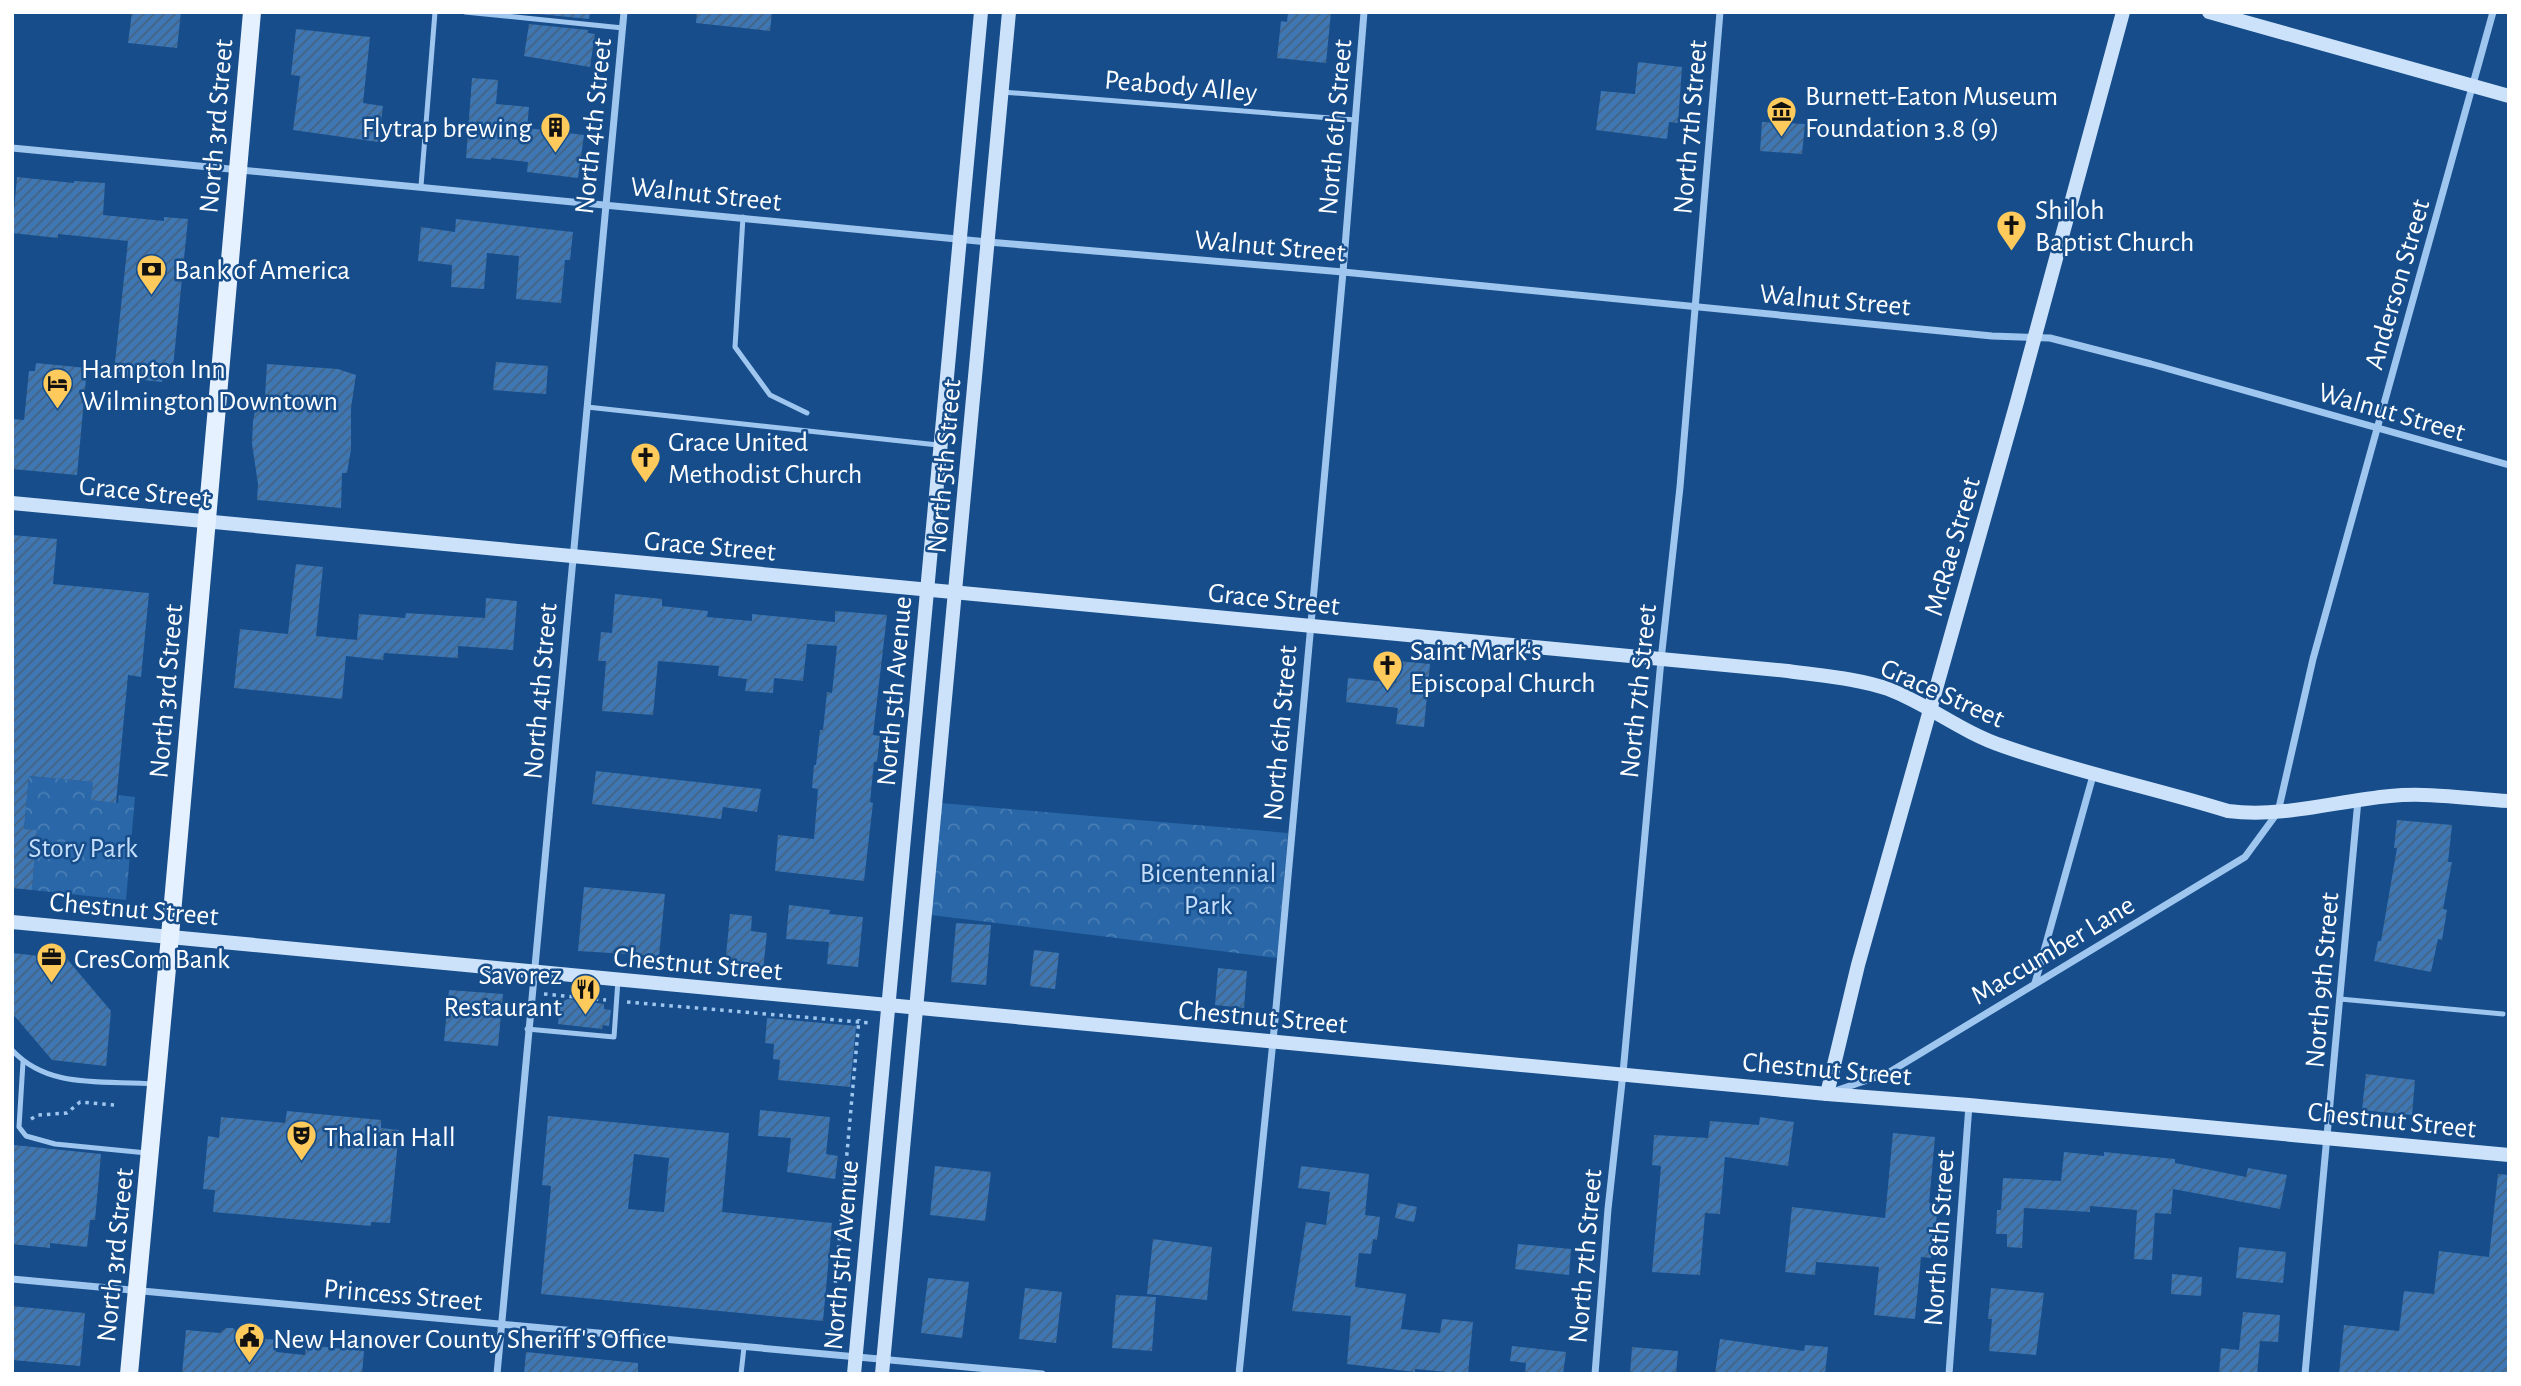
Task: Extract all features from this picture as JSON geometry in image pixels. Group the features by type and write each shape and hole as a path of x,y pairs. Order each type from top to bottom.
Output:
{"main road":[{"name":"North 3rd Street","path":"129,1374 252,12"}],"street":[{"name":"North 4th Street","path":"497,1374 527,1029 624,12"},
{"name":"North 5th Avenue","path":"853,1374 981,12"},
{"name":"North 5th Street","path":"916,1008 1009,12"},
{"name":"North 6th Street","path":"1239,1374 1273,1041 1364,12"},
{"name":"North 7th Street","path":"1595,1374 1608,1209 1680,487 1720,12"},
{"name":"McRae Street","path":"1827,1094 1858,965 2123,12"},
{"path":"2209,12 2509,96"},
{"name":"Anderson Street","path":"2278,812 2313,659 2493,12"},
{"name":"Walnut Street","path":"12,148 988,242 1343,272 1993,336 2050,338 2509,465"},
{"name":"Grace Street","path":"12,503 1788,671 1850,680 1888,689 1962,729 2000,745 2228,811 2251,814 2278,812 2414,795 2509,801"},
{"path":"2035,984 2094,772"},
{"name":"North 9th Street","path":"2305,1374 2358,800"},
{"name":"Maccumber Lane","path":"1827,1094 1888,1073 2245,857 2278,812"},
{"name":"Chestnut Street","path":"12,922 1827,1094 2509,1155"},
{"name":"North 5th Avenue","path":"883,1366 916,1008"},
{"name":"North 8th Street","path":"1950,1374 1969,1105"},
{"name":"Princess Street","path":"12,1279 855,1357 883,1366 1042,1374"}],"lane":[{"path":"421,186 435,12"},
{"path":"465,12 623,28"},
{"name":"Peabody Alley","path":"1002,92 1356,120"},
{"path":"743,217 735,347 770,395 807,413"},
{"path":"587,407 939,445"},
{"path":"527,1029 614,1037 618,980"},
{"path":"2340,999 2502,1014"},
{"path":"12,1050 23,1062 55,1078 157,1084"},
{"path":"23,1062 19,1126 26,1136 55,1144 150,1153"},
{"path":"741,1374 744,1347"}],"path":[{"path":"531,993 886,1025"},
{"path":"831,1326 860,1003"},
{"path":"19,1126 38,1115 67,1113 80,1102 114,1105"}],"green space":[{"name":"Story Park","path":"29,776 93,782 92,800 118,803 119,795 135,797 126,900 32,890 37,831 24,829"},
{"name":"Bicentennial Park","path":"941,803 1288,833 1277,958 931,915"}],"building":[{"path":"132,12 181,12 177,48 128,43"},
{"path":"590,12 589,19 538,14"},
{"path":"697,12 772,12 770,31 696,23"},
{"path":"1288,12 1331,12 1326,63 1277,58 1281,21 1287,22"},
{"path":"529,24 588,30 588,33 595,34 590,67 524,56"},
{"path":"296,29 370,37 363,103 383,106 378,142 293,130 300,76 291,75"},
{"path":"1638,62 1682,67 1678,123 1669,122 1667,139 1596,130 1601,91 1635,94"},
{"path":"472,78 498,80 496,104 529,107 527,128 584,135 578,178 527,172 528,162 466,158"},
{"name":"Burnett-Eaton Museum Foundation 3.8 (9)","path":"1762,122 1805,124 1802,154 1760,151"},
{"name":"Bank of America","path":"17,177 74,183 105,183 103,215 164,221 164,217 188,219 172,377 163,376 162,382 125,378 125,373 114,371 128,241 58,234 58,238 12,233"},
{"path":"456,219 573,232 570,260 565,260 561,303 516,299 519,256 487,253 484,289 451,287 452,265 418,261 421,227 455,232"},
{"path":"496,362 548,366 546,394 493,390"},
{"name":"Hampton Inn Wilmington Downtown","path":"36,363 87,368 77,475 12,469 12,419 24,420 29,371 35,371"},
{"path":"267,364 338,369 356,375 351,408 351,449 347,473 342,473 341,508 257,500 258,484 252,444 253,421 256,407 265,395"},
{"path":"12,535 57,539 53,584 149,593 141,677 128,675 116,803 91,800 93,782 29,776 24,829 37,830 32,890 12,888"},
{"path":"296,564 323,567 316,636 357,640 359,614 405,618 406,613 485,618 486,598 517,601 513,650 458,646 458,658 384,653 383,660 346,656 342,699 234,688 240,629 288,634"},
{"path":"615,594 662,599 662,606 708,611 707,617 752,621 752,614 835,622 835,611 887,615 873,735 880,736 877,762 874,762 870,802 873,803 864,881 775,871 778,835 814,839 818,789 812,788 814,765 820,730 823,730 827,692 832,693 837,646 807,644 803,681 774,678 773,693 745,691 747,679 718,676 719,666 658,661 653,715 602,711 606,661 598,661 601,632 612,633"},
{"name":"Saint Mark's Episcopal Church","path":"1398,661 1430,664 1424,727 1396,724 1398,708 1346,702 1348,678 1396,683"},
{"path":"596,771 761,789 757,812 723,807 721,819 592,804"},
{"path":"2397,820 2452,825 2448,862 2452,862 2443,909 2447,910 2442,940 2438,939 2431,972 2374,961 2378,941 2381,941 2397,848 2394,848"},
{"path":"584,887 665,894 659,956 578,951"},
{"path":"789,905 830,910 829,914 863,917 858,967 827,964 829,942 786,939"},
{"path":"730,914 752,916 751,931 767,933 763,970 725,966"},
{"path":"956,923 991,925 986,985 951,982"},
{"path":"1034,950 1059,953 1055,989 1030,986"},
{"name":"CresCom Bank","path":"12,953 67,959 111,1011 106,1066 52,1060 12,1013"},
{"path":"1218,968 1247,971 1244,1008 1215,1005"},
{"path":"449,990 503,994 498,1046 444,1041"},
{"name":"Savorez Restaurant","path":"568,999 604,1004 604,1009 611,1010 609,1026 603,1025 602,1029 558,1024 560,1006"},
{"path":"767,1018 856,1026 850,1087 778,1080 780,1060 773,1059 774,1044 765,1043"},
{"path":"2366,1074 2415,1080 2412,1115 2362,1110"},
{"path":"760,1110 830,1117 826,1154 838,1156 835,1179 787,1172 791,1138 758,1136"},
{"name":"Thalian Hall","path":"287,1111 381,1120 381,1128 399,1130 390,1223 371,1222 371,1226 213,1212 215,1190 203,1189 208,1136 219,1138 221,1117 285,1123"},
{"path":"548,1116 729,1133 722,1212 832,1223 823,1321 541,1294 551,1186 542,1185","holes":["634,1154 669,1158 664,1212 628,1209"]},
{"path":"1760,1117 1794,1122 1788,1166 1725,1157 1720,1214 1705,1213 1700,1275 1652,1272 1661,1166 1652,1165 1654,1135 1708,1138 1710,1121 1759,1125"},
{"path":"1893,1133 1935,1137 1929,1203 1938,1203 1936,1223 1933,1223 1931,1258 1921,1257 1915,1319 1874,1315 1879,1267 1816,1262 1815,1275 1785,1272 1792,1207 1885,1218"},
{"path":"14,1145 101,1154 95,1220 90,1220 87,1247 50,1243 50,1248 12,1244"},
{"path":"2064,1152 2104,1156 2104,1152 2175,1159 2175,1163 2246,1177 2248,1168 2287,1175 2280,1209 2173,1189 2171,1214 2155,1213 2152,1260 2134,1259 2137,1210 2090,1206 2090,1212 2024,1208 2022,1248 2007,1247 2007,1234 1996,1234 2003,1178 2061,1181"},
{"path":"935,1166 991,1172 985,1221 930,1215"},
{"path":"1301,1166 1369,1174 1365,1215 1380,1217 1377,1240 1373,1239 1371,1254 1359,1253 1355,1287 1406,1294 1401,1329 1440,1333 1442,1319 1473,1322 1468,1374 1415,1369 1415,1372 1347,1364 1351,1316 1292,1311 1306,1222 1326,1225 1330,1192 1298,1188"},
{"path":"2498,1174 2509,1175 2509,1374 2339,1374 2344,1325 2399,1331 2404,1291 2434,1294 2439,1251 2489,1257"},
{"path":"1398,1203 1417,1207 1414,1222 1395,1218"},
{"path":"1153,1239 1212,1247 1207,1300 1147,1294"},
{"path":"1518,1244 1571,1249 1569,1275 1515,1269"},
{"path":"2239,1247 2286,1252 2283,1283 2236,1278"},
{"path":"2172,1274 2202,1277 2201,1296 2171,1294"},
{"path":"928,1278 969,1282 962,1338 921,1333"},
{"path":"1025,1288 1062,1292 1056,1343 1019,1339"},
{"path":"1991,1288 2044,1293 2036,1355 1989,1351"},
{"path":"1116,1295 1156,1297 1152,1351 1112,1348"},
{"path":"12,1306 85,1313 80,1366 12,1360"},
{"path":"2243,1312 2280,1315 2278,1342 2260,1341 2257,1374 2219,1374 2221,1348 2239,1350"},
{"path":"226,1328 233,1328 241,1336 277,1340 276,1352 305,1355 306,1345 364,1351 362,1374 182,1374 186,1330 220,1333"},
{"path":"1720,1339 1804,1351 1805,1345 1828,1347 1825,1374 1715,1374"},
{"path":"1512,1346 1566,1352 1563,1374 1525,1374 1526,1363 1510,1361"},
{"path":"1632,1347 1678,1351 1676,1374 1630,1374"},
{"path":"526,1352 638,1363 638,1374 524,1374"}],"place":[{"name":"Burnett-Eaton Museum Foundation 3.8 (9)","path":"1782,138"},
{"name":"Flytrap brewing","path":"555,154"},
{"name":"Shiloh Baptist Church","path":"2012,252"},
{"name":"Bank of America","path":"151,296"},
{"name":"Hampton Inn Wilmington Downtown","path":"58,411"},
{"name":"Grace United Methodist Church","path":"645,484"},
{"name":"Saint Mark's Episcopal Church","path":"1387,693"},
{"name":"CresCom Bank","path":"51,985"},
{"name":"Savorez Restaurant","path":"585,1017"},
{"name":"Thalian Hall","path":"301,1163"},
{"name":"New Hanover County Sheriff's Office","path":"250,1365"}]}
